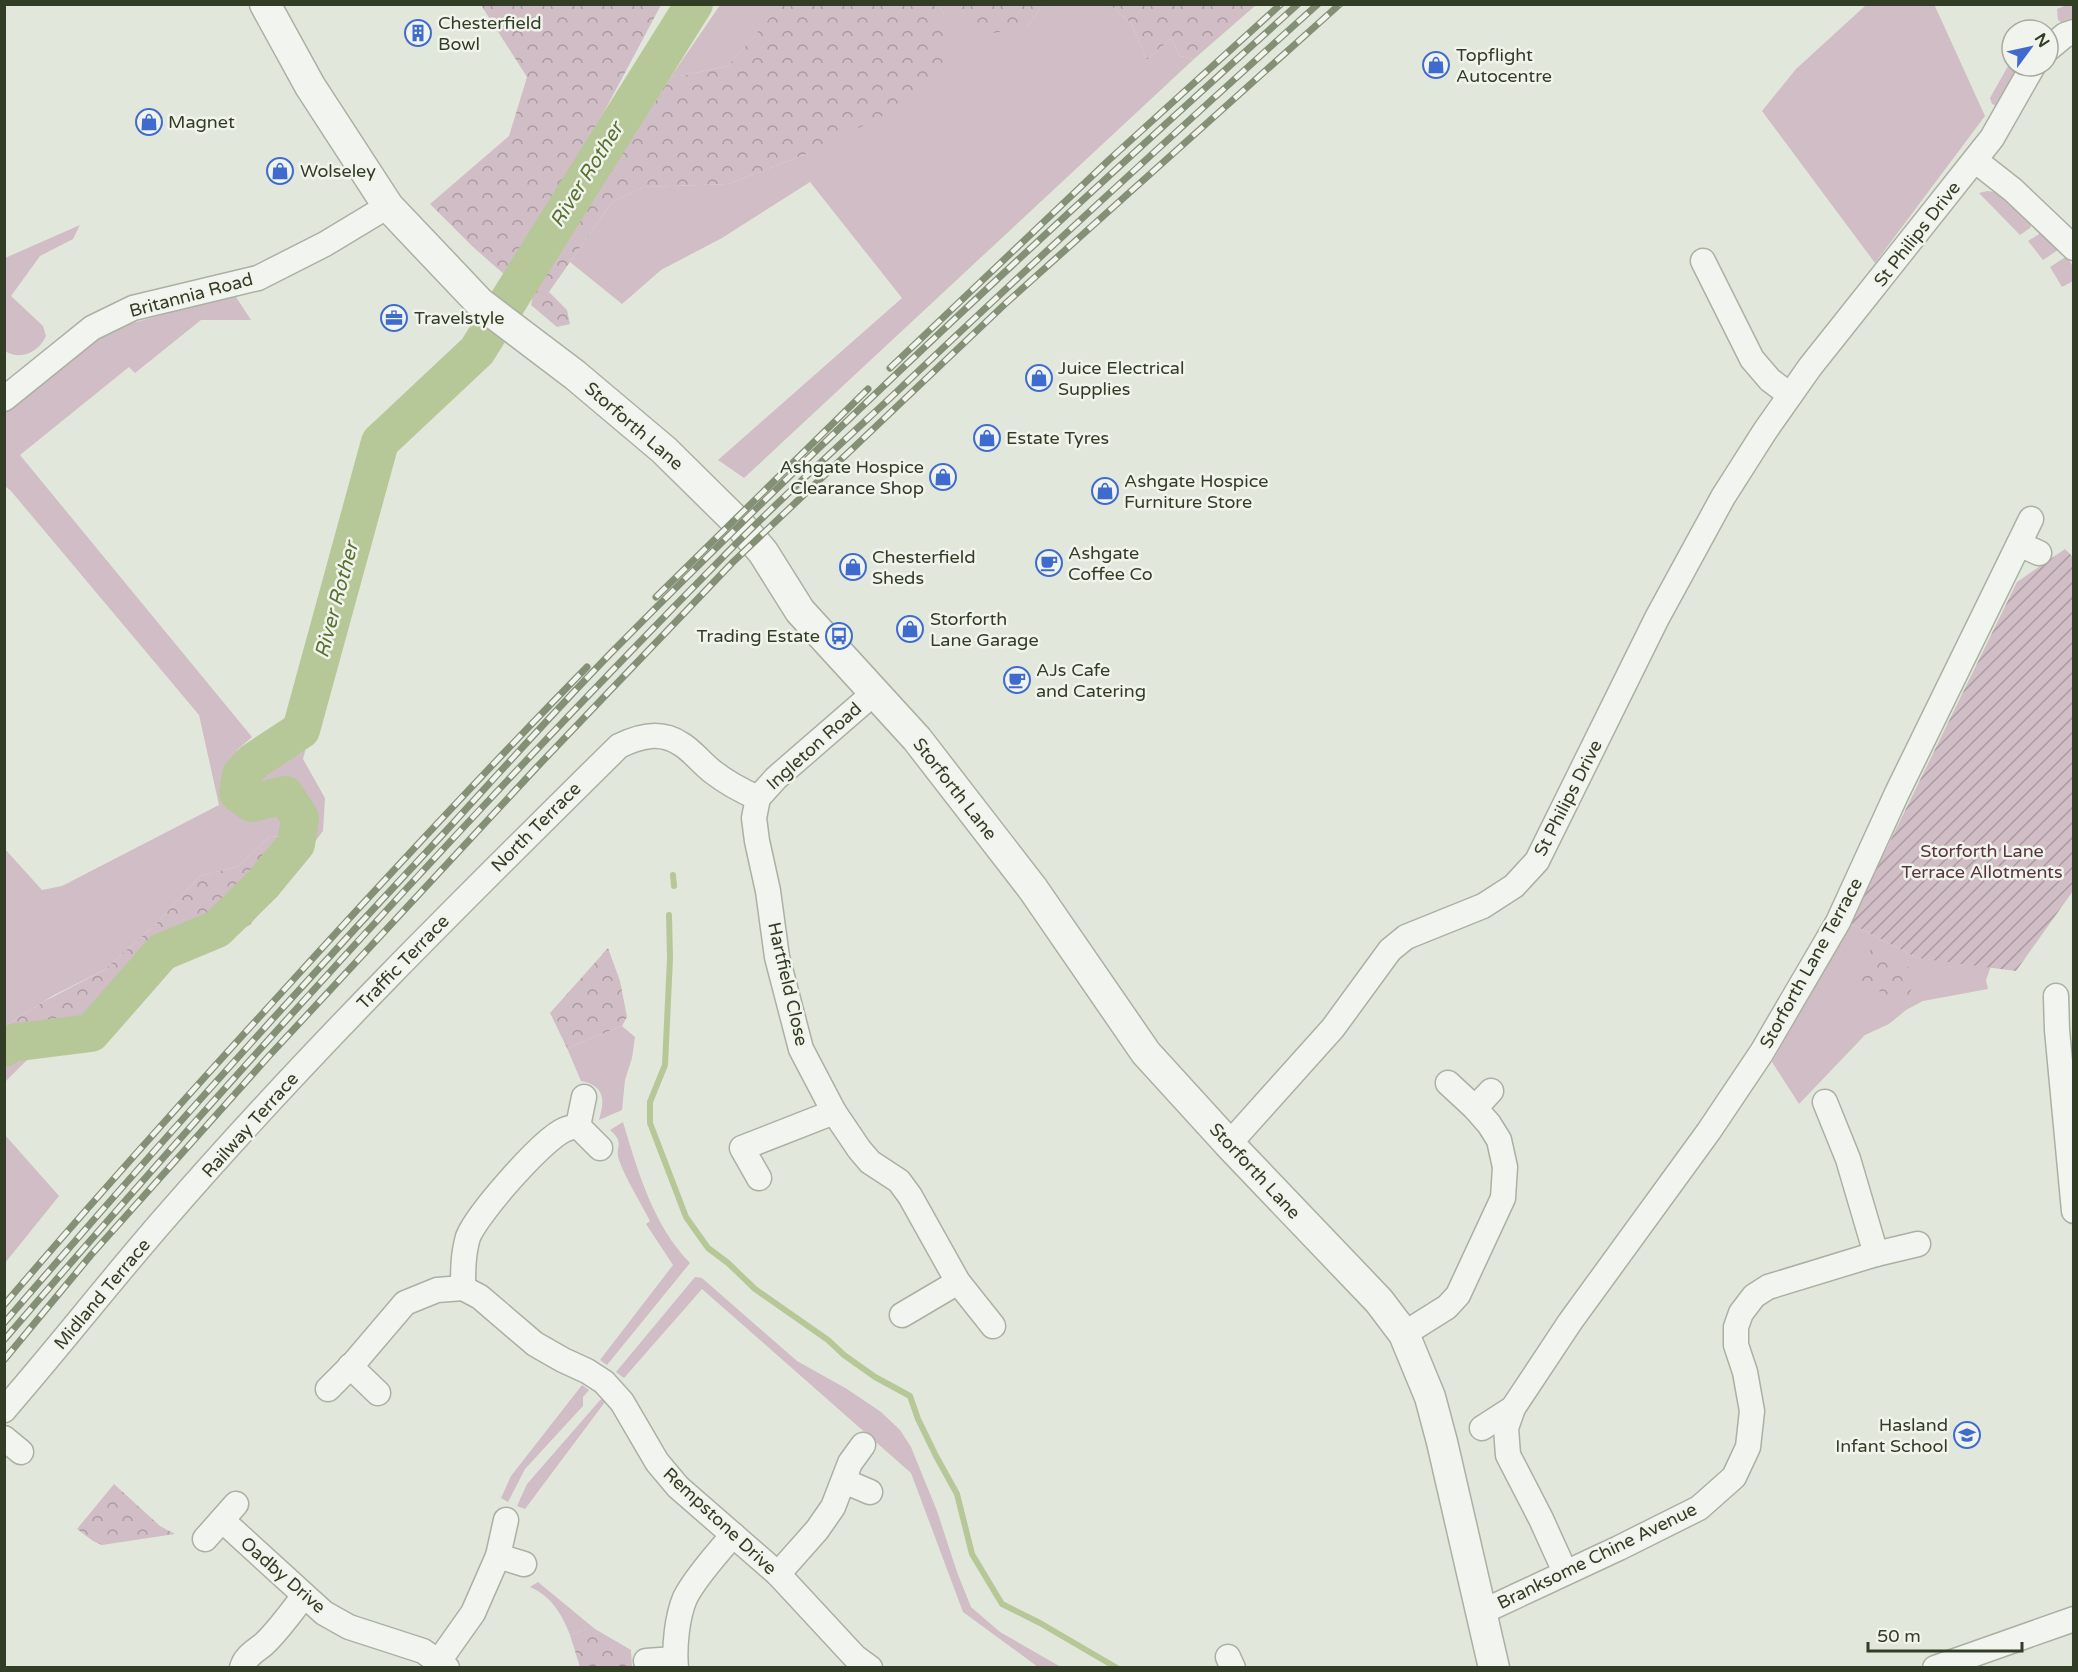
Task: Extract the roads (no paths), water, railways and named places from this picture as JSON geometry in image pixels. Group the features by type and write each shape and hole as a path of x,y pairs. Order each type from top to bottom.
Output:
{"street":[{"name":"Storforth Lane","path":"265,4 310,86 388,206 480,303 575,375 664,450 702,486 763,552 800,611 917,739 1033,889 1146,1053 1228,1144 1379,1301 1404,1334 1430,1397 1436,1419 1494,1668"},
{"path":"2060,39 2073,32"},
{"name":"St Philips Drive","path":"1228,1144 1333,1028 1390,950 1406,937 1483,906 1515,886 1537,861 1662,608 1723,497 1790,395 1976,161 2026,78"},
{"path":"1976,161 2013,190 2073,248"},
{"name":"Britannia Road","path":"4,399 92,328 133,308 258,278 326,244 388,206"},
{"path":"1715,270 1752,359 1770,380 1790,395"},
{"name":"Storforth Lane Terrace","path":"1513,1408 1570,1322 1710,1131 1762,1052 1838,922 1897,793 2029,549 2031,519"},
{"name":"Ingleton Road","path":"602,763 619,746 638,736 660,735 681,743 712,772 735,788 758,798 776,778 874,693"},
{"name":"North Terrace","path":"471,892 602,763"},
{"name":"Hartfield Close","path":"758,798 754,818 757,841 768,891 777,957 801,1049 834,1112 870,1162 899,1181 905,1189 958,1282 993,1326"},
{"name":"Traffic Terrace","path":"334,1032 471,892"},
{"path":"2056,996 2073,1204"},
{"name":"Railway Terrace","path":"165,1218 334,1032"},
{"path":"1404,1334 1447,1307 1458,1295 1503,1198 1506,1167 1499,1140 1483,1099 1448,1083"},
{"path":"578,1126 584,1097"},
{"path":"1825,1102 1848,1160 1876,1254"},
{"path":"759,1178 742,1148 834,1112"},
{"path":"578,1126 600,1148"},
{"path":"328,1389 405,1303 437,1290 463,1288 464,1256 468,1238 476,1221 549,1140 564,1130 578,1126"},
{"name":"Midland Terrace","path":"4,1410 165,1218"},
{"name":"Branksome Chine Avenue","path":"1482,1612 1700,1508 1734,1477 1748,1447 1752,1411 1745,1372 1736,1345 1736,1327 1741,1313 1754,1296 1768,1287 1876,1254 1918,1244"},
{"path":"902,1315 958,1282"},
{"name":"Rempstone Drive","path":"463,1288 480,1297 536,1344 604,1382 622,1402 666,1474 678,1487 778,1574 855,1657 870,1668"},
{"path":"350,1366 378,1393"},
{"path":"1513,1408 1506,1428 1508,1455 1565,1572"},
{"path":"1482,1428 1513,1408"},
{"path":"778,1574 817,1530 833,1506 850,1463 863,1446"},
{"path":"844,1481 870,1492"},
{"name":"Oadby Drive","path":"205,1539 229,1512 304,1596 324,1613 349,1627 423,1651 443,1664"},
{"path":"443,1664 473,1613 498,1556 506,1520"},
{"path":"646,1661 676,1663 674,1647 685,1598 710,1562 733,1535"},
{"path":"498,1556 524,1564"},
{"path":"242,1668 252,1653 264,1644 304,1596"},
{"path":"1935,1668 1977,1660 2073,1619"}],"waterway":[{"name":"River Rother","path":"4,1048 11,1043 91,1033 162,952 217,929 263,884 296,844 300,818 285,795 252,803 238,793 241,775 254,761 301,730 380,442 477,351 694,4"},
{"path":"673,875 674,886"},
{"path":"669,915 670,958 665,1065 650,1102 650,1123 686,1217 708,1248 728,1263 755,1289 828,1340 844,1355 875,1377 910,1396 918,1419 957,1494 972,1554 1002,1604 1040,1623 1117,1668"}],"railway":[{"path":"890,368 1110,159 1281,4"},
{"path":"4,1323 167,1136 609,655 863,406 1122,164 1298,4"},
{"path":"4,1340 268,1040 539,747 724,556 805,477 1048,250 1318,4"},
{"path":"4,1360 91,1255 268,1057 537,767 733,562 1005,304 1340,4"},
{"path":"656,597 868,389"},
{"path":"4,1305 142,1146 321,950 471,787 587,667"}],"place":[{"name":"Chesterfield Bowl","path":"418,33"},
{"name":"Topflight Autocentre","path":"1436,65"},
{"name":"Magnet","path":"149,122"},
{"name":"Wolseley","path":"280,171"},
{"name":"Travelstyle","path":"394,318"},
{"name":"Juice Electrical Supplies","path":"1039,378"},
{"name":"Estate Tyres","path":"987,438"},
{"name":"Ashgate Hospice Clearance Shop","path":"943,477"},
{"name":"Ashgate Hospice Furniture Store","path":"1105,491"},
{"name":"Ashgate Coffee Co","path":"1049,563"},
{"name":"Chesterfield Sheds","path":"853,567"},
{"name":"Storforth Lane Garage","path":"910,629"},
{"name":"Trading Estate","path":"839,636"},
{"name":"AJs Cafe and Catering","path":"1017,680"},
{"name":"Hasland Infant School","path":"1967,1435"}],"park label":[{"name":"Storforth Lane Terrace Allotments","path":"1982,861"}]}
